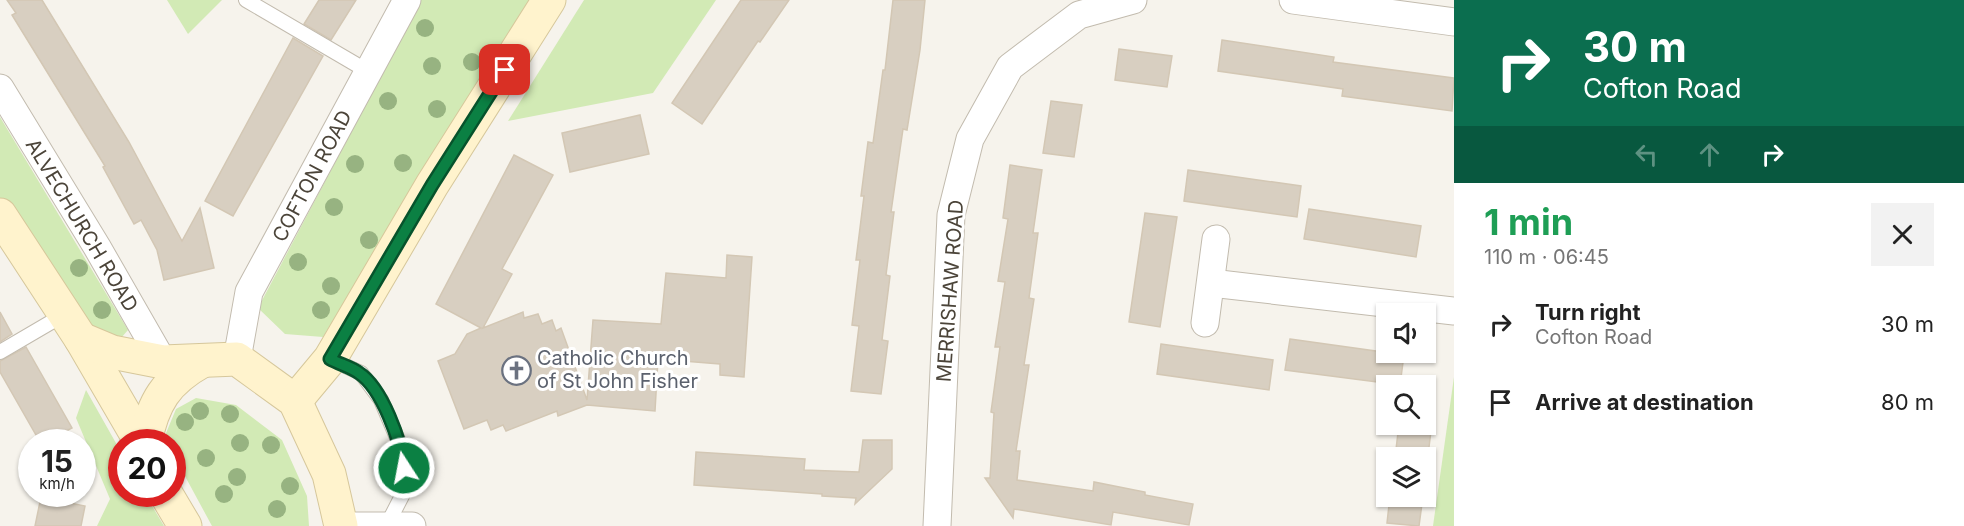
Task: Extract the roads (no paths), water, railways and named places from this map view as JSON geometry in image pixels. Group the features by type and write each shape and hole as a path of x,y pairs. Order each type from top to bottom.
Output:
{"street":[{"name":"COFTON ROAD","path":"237,359 249,292 407,0"},
{"path":"296,401 330,359 432,185 549,0"},
{"name":"MERRISHAW ROAD","path":"937,526 951,215 970,139 1010,67 1079,15 1133,0"},
{"path":"1293,0 1454,22"},
{"name":"ALVECHURCH ROAD","path":"0,88 97,247 163,362"},
{"path":"0,215 73,326 135,429"},
{"path":"1205,323 1216,239"},
{"path":"1211,283 1454,311"},
{"path":"73,326 112,352 163,362 237,359 296,401 329,474 341,526"},
{"path":"147,429 161,395 179,373 202,361"},
{"path":"173,507 184,526"},
{"path":"349,526 399,525"}],"lane":[{"path":"246,0 369,72"},
{"path":"0,352 73,326"},
{"path":"330,359 361,373 381,400 402,447 406,488 399,525"}],"place":[{"name":"Catholic Church of St John Fisher","path":"516,370"}]}
